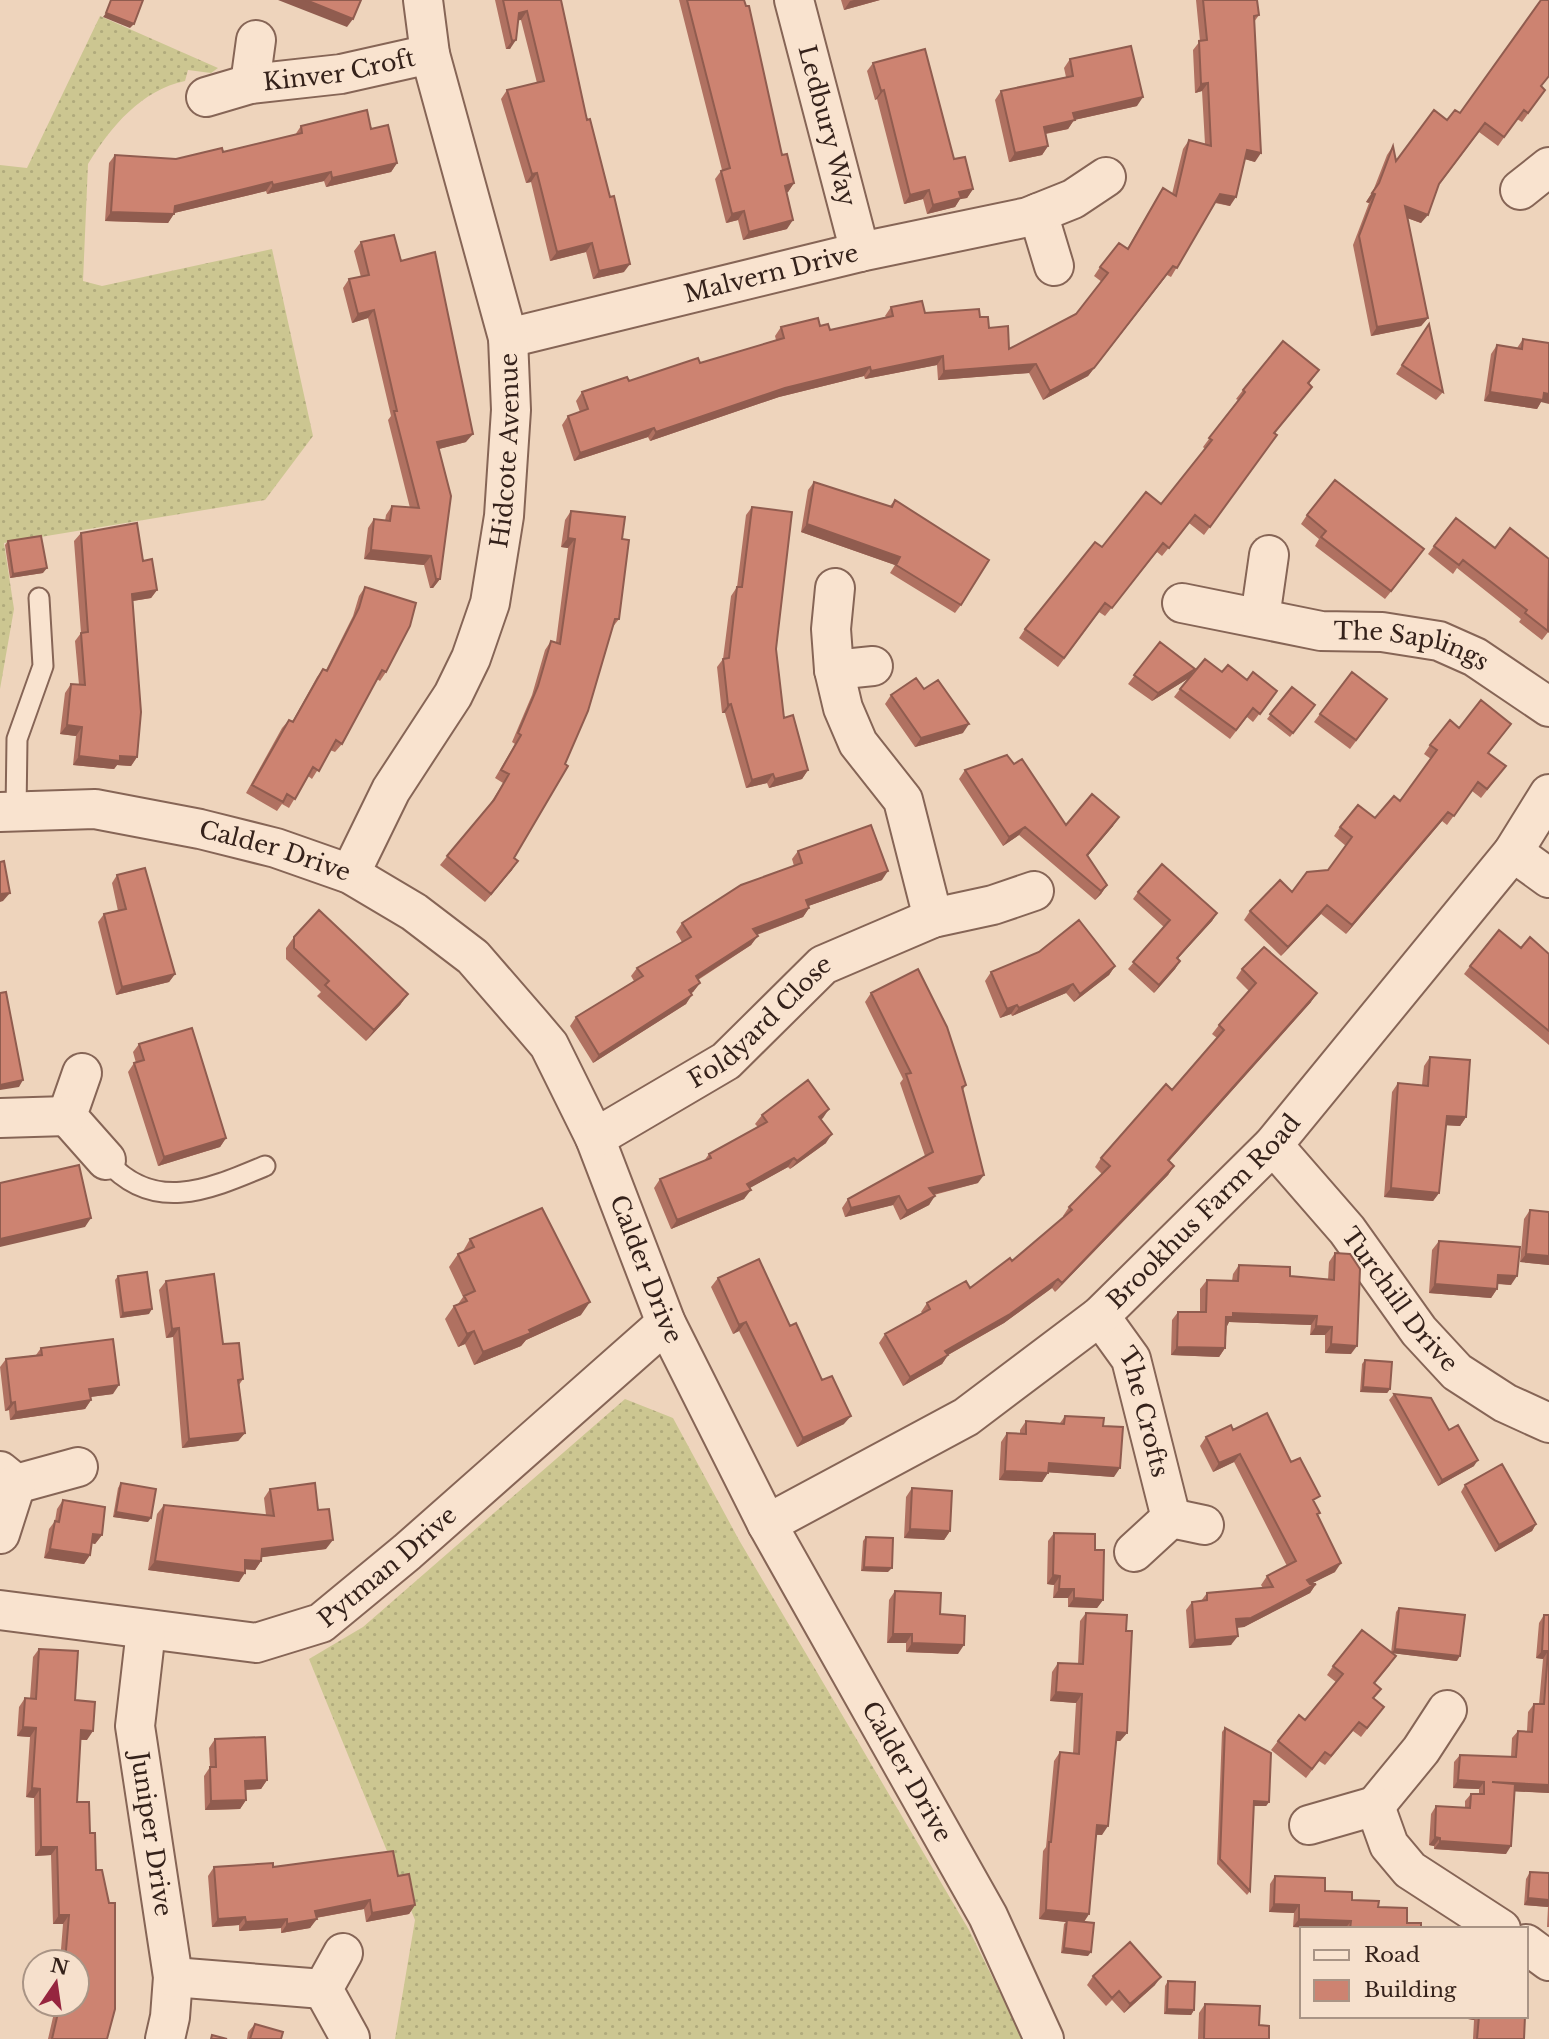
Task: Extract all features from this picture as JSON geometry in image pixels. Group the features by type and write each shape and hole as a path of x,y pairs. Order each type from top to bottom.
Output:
{"street":[{"name":"Hidcote Avenue","path":"350,874 391,790 453,695 471,658 490,603 504,516 511,410 508,338 430,54 423,0"},
{"name":"Ledbury Way","path":"794,0 860,252"},
{"name":"Kinver Croft","path":"250,84 256,40"},
{"name":"Kinver Croft","path":"206,97 250,84 341,74 430,54"},
{"name":"Malvern Drive","path":"508,338 860,252 1038,213 1073,199 1106,177"},
{"path":"1038,213 1054,266"},
{"path":"1260,618 1269,555"},
{"path":"835,588 831,629 834,670 843,708 858,743 903,800 933,918"},
{"name":"The Saplings","path":"1182,604 1321,631 1382,632 1439,641 1475,657 1549,707"},
{"path":"834,670 873,666"},
{"name":"Brookhus Farm Road","path":"767,1524 966,1417 1100,1316 1273,1145 1513,852 1549,794"},
{"name":"Calder Drive","path":"8,812 95,809 200,829 276,848 350,874 414,912 473,957 549,1045 595,1138 666,1323 767,1524 988,1916 1044,2039"},
{"path":"1513,852 1549,878"},
{"name":"Foldyard Close","path":"595,1138 726,1060 823,965 933,918 993,905 1034,891"},
{"path":"67,1116 82,1073"},
{"path":"0,1118 67,1116"},
{"path":"67,1116 106,1160"},
{"name":"Turchill Drive","path":"1273,1145 1347,1230 1419,1331 1457,1372 1506,1403 1549,1423"},
{"name":"The Crofts","path":"1100,1316 1131,1359 1188,1522 1134,1552"},
{"name":"Pytman Drive","path":"0,1610 29,1611 146,1630 256,1643 321,1623 407,1552 666,1323"},
{"path":"0,1534 8,1478 78,1467"},
{"name":"Juniper Drive","path":"146,1630 135,1726 173,1977 170,2017 165,2039"},
{"path":"1309,1825 1374,1806 1421,1750 1447,1710"},
{"path":"1374,1806 1389,1845 1410,1870 1498,1927"},
{"path":"1528,1945 1549,1961"},
{"path":"323,1989 343,1953"},
{"path":"173,1977 323,1989"},
{"path":"323,1989 350,2038"}],"lane":[{"path":"8,812 17,739 43,666 39,598"},
{"path":"106,1160 119,1175 141,1188 170,1194 216,1186 265,1166"}],"shaded area":[{"path":"100,16 218,68 211,73 188,70 185,81 155,92 141,101 117,123 88,164 83,281 102,286 272,249 313,436 265,500 4,543 14,609 0,689 0,165 27,168"},
{"path":"625,1399 673,1418 739,1540 969,1930 1023,2039 395,2039 415,1920 309,1659 363,1627"}],"building":[{"path":"111,0 143,0 134,24 106,13"},
{"path":"306,0 361,0 353,19"},
{"path":"503,0 561,0 587,120 590,119 610,197 614,196 630,264 599,271 592,243 557,252 537,173 532,174 507,90 544,81 527,11 519,13 516,40 512,41"},
{"path":"687,0 744,0 746,6 749,6 782,155 787,154 794,183 785,186 793,220 749,232 744,211 732,214 721,171 730,168"},
{"path":"1203,0 1257,0 1259,15 1254,16 1261,153 1247,150 1236,197 1220,194 1177,268 1173,266 1094,368 1050,391 1036,364 944,371 943,356 871,371 870,367 785,388 656,432 654,428 580,453 568,416 588,409 582,392 627,377 629,381 698,358 700,363 784,338 781,327 818,318 820,326 828,324 830,330 893,316 891,307 922,301 925,313 979,309 980,317 988,317 989,328 1008,326 1009,349 1076,314 1108,273 1100,267 1119,243 1128,249 1163,188 1176,196 1189,140 1211,146 1208,83 1201,84 1199,41 1207,40"},
{"path":"1541,0 1549,0 1549,76 1541,86 1545,90 1528,113 1524,110 1504,137 1485,123 1439,184 1428,215 1405,206 1428,318 1377,327 1359,236 1375,194 1372,193 1379,183 1393,146 1396,161 1434,110 1447,120 1455,110 1460,113"},
{"path":"1131,46 1143,97 1073,113 1075,120 1044,127 1048,146 1015,153 1001,91 1073,76 1070,59"},
{"path":"925,49 954,159 965,157 973,189 959,192 961,198 933,205 929,190 910,195 884,90 881,91 873,63"},
{"path":"367,110 371,129 388,125 397,163 332,178 331,172 273,185 272,182 175,206 174,214 111,212 115,155 176,159 222,148 223,152 302,133 301,126"},
{"path":"394,235 401,261 435,252 473,434 437,442 451,496 440,579 436,579 431,556 371,550 374,519 390,521 392,506 419,508 394,411 397,411 374,310 358,314 349,279 369,275 361,242"},
{"path":"1429,324 1443,392 1402,365"},
{"path":"1523,339 1549,343 1549,394 1544,393 1543,400 1490,392 1497,345 1522,349"},
{"path":"1283,341 1319,370 1308,383 1312,387 1274,433 1277,435 1210,527 1195,515 1169,548 1163,543 1112,608 1105,603 1064,658 1025,629 1095,542 1102,547 1146,492 1161,504 1212,440 1209,438 1245,392 1243,390"},
{"path":"1335,480 1424,549 1391,591 1321,537 1326,531 1307,515"},
{"path":"814,482 892,507 895,500 989,560 961,605 896,565 900,557 807,524"},
{"path":"752,507 792,512 776,649 784,718 793,715 808,770 775,779 773,774 752,780 731,704 728,705 723,659 729,658 737,587 742,587"},
{"path":"571,511 625,517 622,539 629,540 619,619 615,619 588,711 565,764 568,766 514,858 518,861 491,894 447,856 494,800 509,774 501,770 521,735 518,733 538,686 551,641 560,644 575,539 568,538"},
{"path":"1456,518 1495,548 1510,528 1549,559 1548,631 1525,613 1527,610 1463,560 1459,565 1434,546"},
{"path":"137,523 143,561 152,559 157,590 132,594 141,712 137,757 120,756 120,761 79,756 82,727 67,725 71,684 85,685 81,633 88,632 81,533"},
{"path":"41,536 47,568 13,574 8,541"},
{"path":"365,587 416,603 410,626 386,672 382,670 342,744 336,740 319,771 313,767 295,799 287,794 283,802 252,785 289,720 293,722 323,669 327,671 359,608"},
{"path":"1160,642 1195,669 1158,693 1134,675"},
{"path":"1205,659 1222,672 1228,665 1247,680 1253,672 1277,691 1260,714 1253,708 1236,730 1180,689"},
{"path":"1352,672 1387,699 1356,740 1320,714"},
{"path":"916,678 924,689 938,680 969,724 921,738 891,695"},
{"path":"1292,687 1315,705 1293,733 1270,714"},
{"path":"1481,700 1511,724 1488,753 1506,766 1487,789 1478,782 1454,816 1448,812 1352,925 1327,905 1288,947 1250,911 1280,880 1292,892 1307,872 1328,870 1352,837 1340,827 1358,805 1375,818 1394,796 1400,801 1437,750 1430,745 1450,720 1459,728"},
{"path":"1007,755 1014,764 1022,759 1066,825 1092,794 1119,817 1087,855 1107,885 1101,891 1025,827 1009,837 965,770"},
{"path":"871,825 888,871 806,900 809,908 753,929 758,936 696,976 700,983 689,990 692,995 599,1055 576,1017 643,976 637,968 691,937 682,923 741,885 802,863 798,851"},
{"path":"4,861 10,893 0,894 0,862"},
{"path":"1162,864 1217,913 1177,958 1180,961 1159,985 1133,962 1170,920 1138,892"},
{"path":"145,868 175,974 122,987 104,914 126,909 117,875"},
{"path":"319,910 408,994 374,1030 325,985 329,981 294,948 294,937"},
{"path":"1079,920 1115,966 1080,994 1073,984 1019,1008 1017,1005 1007,1009 991,972 1039,952"},
{"path":"1499,930 1521,948 1530,937 1549,954 1549,1031 1470,966"},
{"path":"1264,947 1317,993 1168,1160 1174,1166 1062,1283 1058,1279 1010,1314 945,1351 948,1355 910,1377 885,1334 930,1309 927,1303 966,1281 970,1288 1010,1258 1012,1261 1072,1210 1069,1207 1110,1166 1101,1158 1166,1084 1172,1090 1224,1030 1219,1025 1256,983 1242,969"},
{"path":"918,969 947,1027 966,1085 962,1087 984,1175 929,1188 935,1196 907,1211 899,1196 851,1208 848,1199 933,1152 906,1074 911,1073 871,993"},
{"path":"6,992 23,1080 0,1085 0,993"},
{"path":"192,1028 226,1138 164,1157 134,1063 144,1060 139,1044"},
{"path":"1430,1057 1470,1060 1466,1117 1447,1116 1439,1193 1391,1188 1398,1083 1428,1086"},
{"path":"808,1080 829,1109 819,1117 832,1134 797,1161 794,1158 747,1184 751,1190 677,1220 660,1179 711,1158 709,1154 767,1122 762,1115"},
{"path":"79,1165 91,1218 0,1239 0,1183"},
{"path":"542,1208 590,1302 529,1330 531,1333 483,1352 474,1331 467,1334 454,1306 467,1301 464,1296 475,1291 458,1254 474,1247 470,1239"},
{"path":"1530,1210 1549,1212 1549,1256 1526,1254"},
{"path":"1439,1241 1520,1247 1517,1276 1498,1275 1497,1289 1435,1284"},
{"path":"1335,1253 1350,1254 1360,1269 1357,1346 1331,1344 1332,1327 1316,1326 1317,1316 1233,1313 1233,1317 1226,1317 1225,1348 1177,1347 1178,1312 1206,1312 1207,1280 1238,1281 1239,1265 1290,1267 1290,1276 1334,1280"},
{"path":"759,1259 790,1326 796,1323 822,1380 832,1376 851,1416 803,1438 746,1322 739,1325 718,1278"},
{"path":"147,1272 152,1309 123,1313 118,1276"},
{"path":"214,1274 223,1344 239,1343 243,1379 238,1380 245,1433 189,1439 179,1328 172,1329 166,1281"},
{"path":"113,1339 119,1385 89,1389 91,1400 16,1412 15,1402 11,1403 6,1359 42,1355 41,1348"},
{"path":"1365,1360 1392,1362 1390,1389 1363,1387"},
{"path":"1394,1394 1431,1398 1449,1430 1458,1425 1478,1460 1442,1480"},
{"path":"1267,1413 1291,1462 1300,1458 1320,1496 1313,1500 1320,1513 1317,1514 1341,1563 1307,1580 1310,1584 1316,1584 1251,1618 1236,1619 1238,1636 1195,1640 1192,1602 1207,1600 1207,1593 1273,1587 1267,1576 1296,1561 1240,1454 1219,1463 1206,1437 1231,1425 1233,1430"},
{"path":"1065,1416 1104,1418 1103,1426 1123,1427 1120,1468 1049,1463 1048,1473 1005,1471 1007,1433 1026,1434 1026,1421 1064,1424"},
{"path":"1502,1464 1536,1524 1499,1545 1465,1485"},
{"path":"121,1483 156,1489 151,1518 116,1512"},
{"path":"315,1483 318,1510 329,1509 333,1540 262,1549 261,1561 245,1560 245,1573 155,1561 164,1505 274,1516 270,1489"},
{"path":"912,1488 952,1491 950,1531 910,1529"},
{"path":"63,1500 105,1507 102,1535 93,1534 90,1555 50,1549 55,1521 59,1522"},
{"path":"1054,1533 1095,1534 1095,1550 1104,1550 1103,1600 1074,1598 1074,1589 1059,1589 1060,1576 1053,1575"},
{"path":"866,1537 893,1538 892,1568 864,1567"},
{"path":"895,1591 941,1593 940,1614 965,1616 964,1645 912,1643 912,1634 893,1634"},
{"path":"1399,1608 1465,1615 1460,1656 1395,1649"},
{"path":"1086,1613 1127,1615 1126,1631 1132,1631 1127,1733 1117,1732 1108,1826 1097,1825 1089,1914 1046,1910 1049,1842 1060,1752 1079,1754 1082,1694 1056,1692 1058,1663 1083,1664"},
{"path":"1544,1615 1549,1615 1549,1785 1492,1782 1515,1784 1511,1846 1440,1841 1440,1838 1435,1837 1436,1806 1470,1808 1471,1794 1484,1794 1484,1782 1458,1780 1460,1755 1516,1757 1518,1731 1532,1732 1534,1704 1544,1704 1548,1651 1542,1651"},
{"path":"1362,1630 1396,1656 1374,1683 1381,1689 1373,1698 1384,1707 1367,1728 1359,1722 1331,1756 1325,1752 1312,1769 1278,1741 1299,1715 1305,1720 1343,1674 1333,1666"},
{"path":"39,1649 78,1651 75,1700 95,1702 93,1731 81,1730 77,1802 89,1802 90,1833 95,1833 96,1870 102,1870 109,1903 115,1903 115,2009 107,2039 52,2039 57,2018 91,2018 91,1948 66,1948 69,1915 59,1915 57,1847 41,1847 40,1789 32,1788 36,1728 23,1727 25,1698 36,1699"},
{"path":"1225,1728 1271,1753 1269,1802 1254,1801 1250,1891 1220,1859"},
{"path":"265,1737 267,1780 245,1781 246,1800 211,1801 210,1767 216,1767 215,1739"},
{"path":"393,1851 398,1876 409,1874 415,1905 372,1913 370,1900 315,1911 317,1919 287,1924 287,1919 246,1922 245,1917 218,1919 214,1867 273,1863 273,1867"},
{"path":"1530,1872 1549,1873 1549,1900 1528,1898"},
{"path":"1275,1876 1325,1878 1325,1891 1352,1892 1352,1900 1379,1901 1378,1907 1407,1908 1407,1923 1421,1923 1421,1927 1350,1927 1351,1921 1299,1919 1299,1905 1274,1904"},
{"path":"1067,1920 1094,1923 1091,1952 1064,1948"},
{"path":"1130,1942 1161,1977 1130,2004 1119,1991 1112,1998 1093,1976"},
{"path":"1168,1981 1195,1982 1194,2010 1167,2009"},
{"path":"1205,2004 1260,2006 1259,2025 1269,2026 1269,2039 1204,2039"},
{"path":"1479,2018 1525,2018 1524,2039 1477,2039"},
{"path":"255,2024 283,2032 281,2039 250,2039"},
{"path":"212,2035 227,2039 211,2039"}]}
